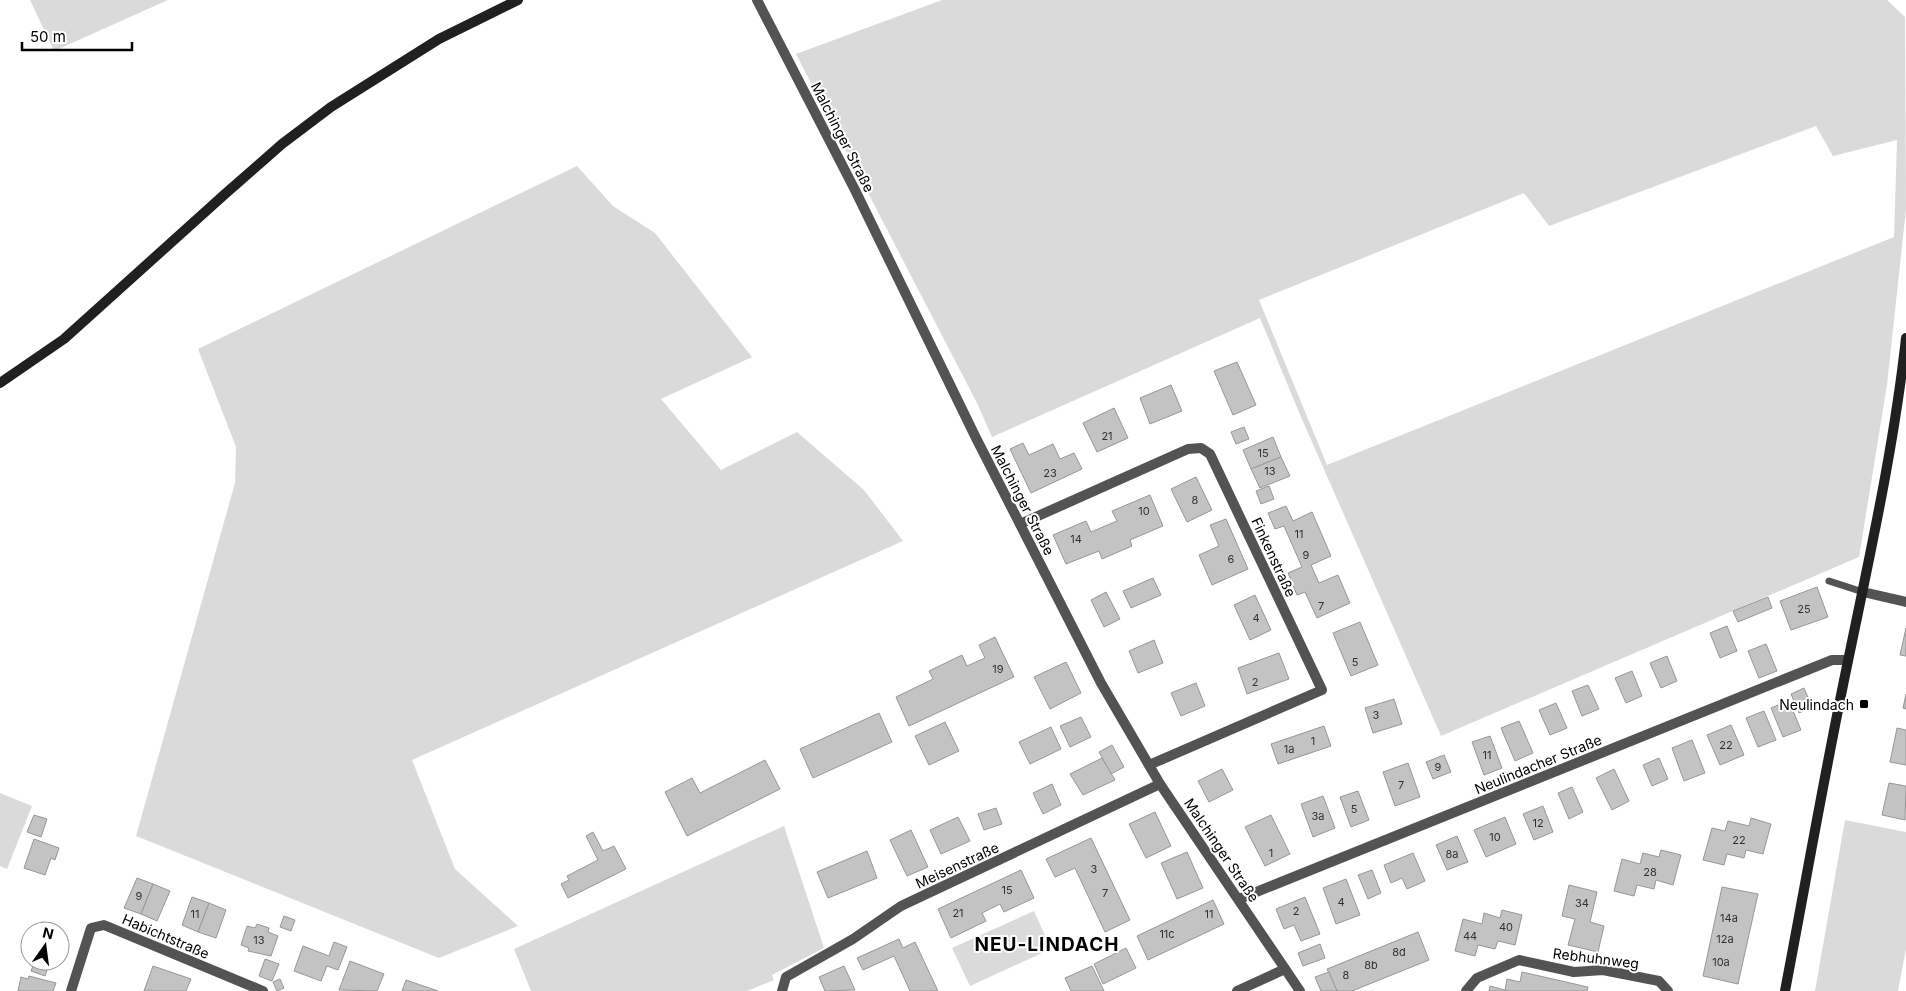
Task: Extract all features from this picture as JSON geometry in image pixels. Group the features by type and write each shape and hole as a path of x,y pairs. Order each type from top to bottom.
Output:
{"street":[{"path":"0,383 64,339 246,175 331,107 439,39 518,0"},
{"name":"Malchinger Straße","path":"757,0 855,190 1101,683 1160,784 1300,991"},
{"path":"1785,991 1848,660 1864,592 1901,382 1906,338"},
{"name":"Finkenstraße","path":"1020,524 1188,449 1202,448 1210,454 1322,690 1149,765"},
{"path":"1864,592 1906,602"},
{"name":"Neulindacher Straße","path":"1239,900 1832,660 1848,660"},
{"name":"Meisenstraße","path":"782,991 786,977 853,940 901,906 1160,784"},
{"name":"Habichtstraße","path":"71,991 90,928 104,924 263,991"},
{"name":"Rebhuhnweg","path":"1466,991 1477,978 1519,960 1574,972 1603,970 1659,982 1668,991"},
{"path":"1237,991 1284,969"}],"lane":[{"path":"1828,581 1864,592"}],"shaded area":[{"path":"30,0 168,0 54,51"},
{"path":"942,0 1887,0 1905,17 1906,209 1887,385 1859,557 1441,736 1298,410 1260,318 992,437 977,403 796,54","holes":["1816,126 1833,156 1897,140 1894,237 1327,465 1259,300 1524,193 1549,226"]},
{"path":"577,166 613,206 655,233 752,357 661,399 721,470 797,432 864,490 903,541 412,760 455,869 518,926 439,958 136,836 235,483 236,447 198,349"},
{"path":"0,793 32,806 7,869 0,866"},
{"path":"1845,820 1906,832 1906,949 1898,991 1815,991"},
{"path":"784,826 824,948 772,975 774,980 747,991 531,991 514,949"},
{"path":"1034,911 1051,949 970,986 952,948"}],"building":[{"path":"1237,362 1256,405 1233,415 1214,371"},
{"path":"1171,385 1182,411 1150,424 1140,398"},
{"path":"1114,408 1128,438 1097,452 1083,423"},
{"path":"1244,427 1249,439 1236,444 1231,432"},
{"path":"1273,437 1281,457 1251,469 1243,450"},
{"path":"1023,443 1029,455 1053,444 1060,459 1074,453 1082,469 1031,493 1010,449"},
{"path":"1281,457 1290,476 1260,488 1251,469"},
{"path":"1196,477 1212,510 1187,522 1171,489"},
{"path":"1269,486 1274,499 1261,504 1256,491"},
{"path":"1150,495 1163,526 1130,540 1132,546 1102,559 1099,551 1066,564 1053,535 1086,521 1091,532 1117,521 1112,511"},
{"path":"1286,506 1293,521 1312,512 1331,556 1311,565 1319,583 1338,575 1350,603 1317,618 1305,592 1297,595 1288,573 1302,567 1284,526 1275,529 1268,513"},
{"path":"1226,519 1248,569 1212,585 1199,555 1219,546 1210,525"},
{"path":"1153,578 1161,595 1131,608 1123,591"},
{"path":"1817,587 1828,617 1791,630 1780,601"},
{"path":"1106,592 1120,619 1104,627 1091,600"},
{"path":"1255,595 1271,630 1250,640 1234,605"},
{"path":"1768,597 1772,608 1738,622 1733,611"},
{"path":"1360,622 1378,665 1351,676 1333,633"},
{"path":"1727,626 1737,651 1720,658 1710,633"},
{"path":"1906,628 1906,656 1900,655"},
{"path":"995,637 1014,677 909,726 896,697 933,679 929,671 962,655 967,666 985,658 979,645"},
{"path":"1154,640 1163,663 1138,673 1129,651"},
{"path":"1766,644 1777,671 1759,678 1748,651"},
{"path":"1279,653 1289,679 1247,694 1238,668"},
{"path":"1667,656 1677,681 1661,688 1650,663"},
{"path":"1066,662 1081,693 1050,709 1034,677"},
{"path":"1632,671 1642,696 1626,703 1615,678"},
{"path":"1196,683 1205,706 1181,716 1171,693"},
{"path":"1588,685 1599,709 1582,716 1572,691"},
{"path":"1804,688 1812,707 1799,713 1791,694"},
{"path":"1906,694 1906,709 1903,708"},
{"path":"1394,699 1402,724 1373,733 1365,708"},
{"path":"1789,701 1801,730 1783,737 1771,708"},
{"path":"1556,703 1567,728 1550,735 1539,710"},
{"path":"1764,711 1776,740 1758,747 1746,718"},
{"path":"879,713 892,742 813,778 800,749"},
{"path":"1081,717 1091,737 1070,747 1060,726"},
{"path":"1519,721 1533,753 1515,761 1501,728"},
{"path":"945,722 959,751 929,765 915,736"},
{"path":"1731,725 1744,755 1720,765 1707,735"},
{"path":"1324,726 1331,746 1278,764 1271,744"},
{"path":"1051,727 1061,749 1030,764 1019,742"},
{"path":"1897,728 1906,730 1906,765 1890,762"},
{"path":"1490,736 1502,768 1484,775 1472,742"},
{"path":"1692,740 1705,773 1684,781 1672,748"},
{"path":"1112,745 1124,767 1111,774 1099,752"},
{"path":"1444,755 1451,772 1433,779 1426,762"},
{"path":"1102,758 1115,780 1083,795 1070,774"},
{"path":"1659,758 1668,779 1652,786 1643,765"},
{"path":"765,760 780,789 687,836 665,792 692,778 700,793"},
{"path":"1408,763 1420,797 1395,806 1383,772"},
{"path":"1222,769 1233,790 1209,802 1198,781"},
{"path":"1614,769 1629,801 1612,810 1596,778"},
{"path":"1889,783 1906,786 1905,820 1882,815"},
{"path":"1052,784 1061,805 1043,814 1033,793"},
{"path":"1572,787 1583,812 1569,819 1558,793"},
{"path":"1358,791 1369,820 1351,827 1340,797"},
{"path":"1323,796 1335,828 1313,837 1301,804"},
{"path":"1543,806 1553,832 1534,840 1523,814"},
{"path":"996,808 1002,824 984,830 978,814"},
{"path":"1155,812 1171,846 1146,858 1129,824"},
{"path":"34,815 47,819 41,837 27,832"},
{"path":"1271,815 1290,854 1265,866 1245,827"},
{"path":"958,817 970,841 941,854 930,830"},
{"path":"1505,817 1516,844 1486,857 1474,830"},
{"path":"1751,818 1771,824 1763,854 1746,850 1744,858 1727,854 1724,865 1703,860 1712,828 1725,831 1728,821 1749,826"},
{"path":"911,830 928,867 907,876 890,840"},
{"path":"593,832 603,851 614,846 626,869 568,898 561,884 569,880 567,876 598,860 586,836"},
{"path":"1457,836 1468,862 1447,870 1436,845"},
{"path":"1091,838 1130,920 1105,932 1075,868 1055,877 1046,859"},
{"path":"34,839 59,848 55,860 51,858 45,875 24,868"},
{"path":"1661,850 1681,855 1673,885 1656,880 1654,889 1637,885 1634,896 1614,891 1622,859 1640,864 1643,853 1659,857"},
{"path":"867,851 877,878 828,898 817,872"},
{"path":"1187,852 1203,888 1177,899 1161,863"},
{"path":"1413,853 1425,881 1407,889 1402,878 1391,883 1384,865"},
{"path":"1021,870 1034,898 1004,912 1000,904 982,913 986,921 951,938 938,909"},
{"path":"1372,870 1381,893 1368,899 1358,875"},
{"path":"137,878 153,884 141,914 124,908"},
{"path":"1346,879 1360,915 1336,924 1323,888"},
{"path":"153,884 170,891 157,921 141,914"},
{"path":"1569,885 1597,892 1590,922 1604,926 1598,952 1568,945 1575,919 1562,916"},
{"path":"1722,887 1758,894 1738,984 1703,976"},
{"path":"192,897 209,903 198,932 182,925"},
{"path":"1305,897 1320,934 1301,941 1294,925 1284,929 1276,909"},
{"path":"1213,900 1224,924 1148,960 1137,936"},
{"path":"209,903 226,910 216,938 198,932"},
{"path":"1502,910 1522,915 1515,945 1498,941 1495,949 1478,945 1475,956 1455,951 1463,919 1482,924 1484,913 1500,918"},
{"path":"284,916 295,920 291,931 280,927"},
{"path":"257,924 269,928 268,932 278,936 271,956 248,951 249,948 241,945 247,926 255,928"},
{"path":"1418,932 1429,960 1352,991 1337,991 1327,969"},
{"path":"899,939 903,948 915,942 938,991 910,991 894,956 863,970 857,958"},
{"path":"334,942 347,947 338,970 327,966 321,981 294,971 303,946 329,956"},
{"path":"1320,944 1325,958 1303,966 1298,953"},
{"path":"1126,948 1136,968 1103,984 1094,964"},
{"path":"265,959 279,964 272,981 259,976"},
{"path":"350,961 384,974 377,991 339,990"},
{"path":"153,966 191,979 186,991 144,991"},
{"path":"844,966 855,990 825,991 819,977"},
{"path":"1092,966 1104,991 1071,991 1065,978"},
{"path":"31,971 47,971 45,976"},
{"path":"1329,972 1337,991 1321,991 1315,977"},
{"path":"1522,972 1588,987 1587,991 1489,991 1490,986 1505,990 1507,979 1520,982"},
{"path":"29,976 56,983 53,991 18,991 21,977 28,979"},
{"path":"280,979 284,988 277,991 273,982"},
{"path":"406,980 438,991 402,991"}],"place":[{"name":"Neulindach","path":"1864,704"}],"district":[{"name":"NEU-LINDACH","path":"1047,944"}]}
